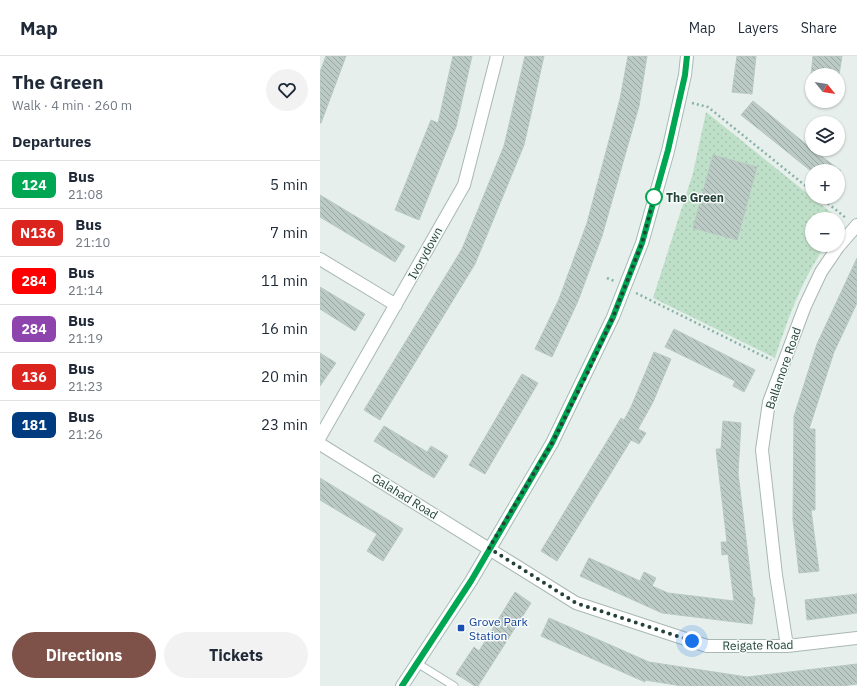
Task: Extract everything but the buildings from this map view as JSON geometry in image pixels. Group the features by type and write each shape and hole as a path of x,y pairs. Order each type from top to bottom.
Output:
{"street":[{"name":"Ivorydown","path":"320,437 464,185 497,56"},
{"path":"402,686 471,581 552,443 613,317 642,243 668,150 685,75 687,56"},
{"name":"Ballamore Road","path":"787,646 776,575 762,450 769,402 805,306 821,272 838,247 852,222"},
{"path":"320,259 396,305"},
{"name":"Galahad Road","path":"320,444 489,548"},
{"name":"Reigate Road","path":"489,548 576,603 707,646 787,646 857,638"}],"lane":[{"path":"417,663 454,686"}],"path":[{"path":"708,107 805,185"},
{"path":"829,204 852,222"},
{"path":"649,299 776,363"}],"green space":[{"path":"706,112 805,191 805,204 821,204 831,212 805,212 805,252 821,252 796,299 775,358 653,298 693,173","holes":["713,155 757,167 736,240 693,228"]}],"bus line":[{"name":"124","path":"402,686 471,581 552,443 587,374 613,317 642,243 668,150 685,75 687,56"}],"place":[{"name":"The Green","path":"654,197"},
{"name":"Grove Park Station","path":"461,628"}],"route":[{"path":"654,197 655,194 642,243 613,317 587,374 552,443 489,548 576,603 692,641"}]}
